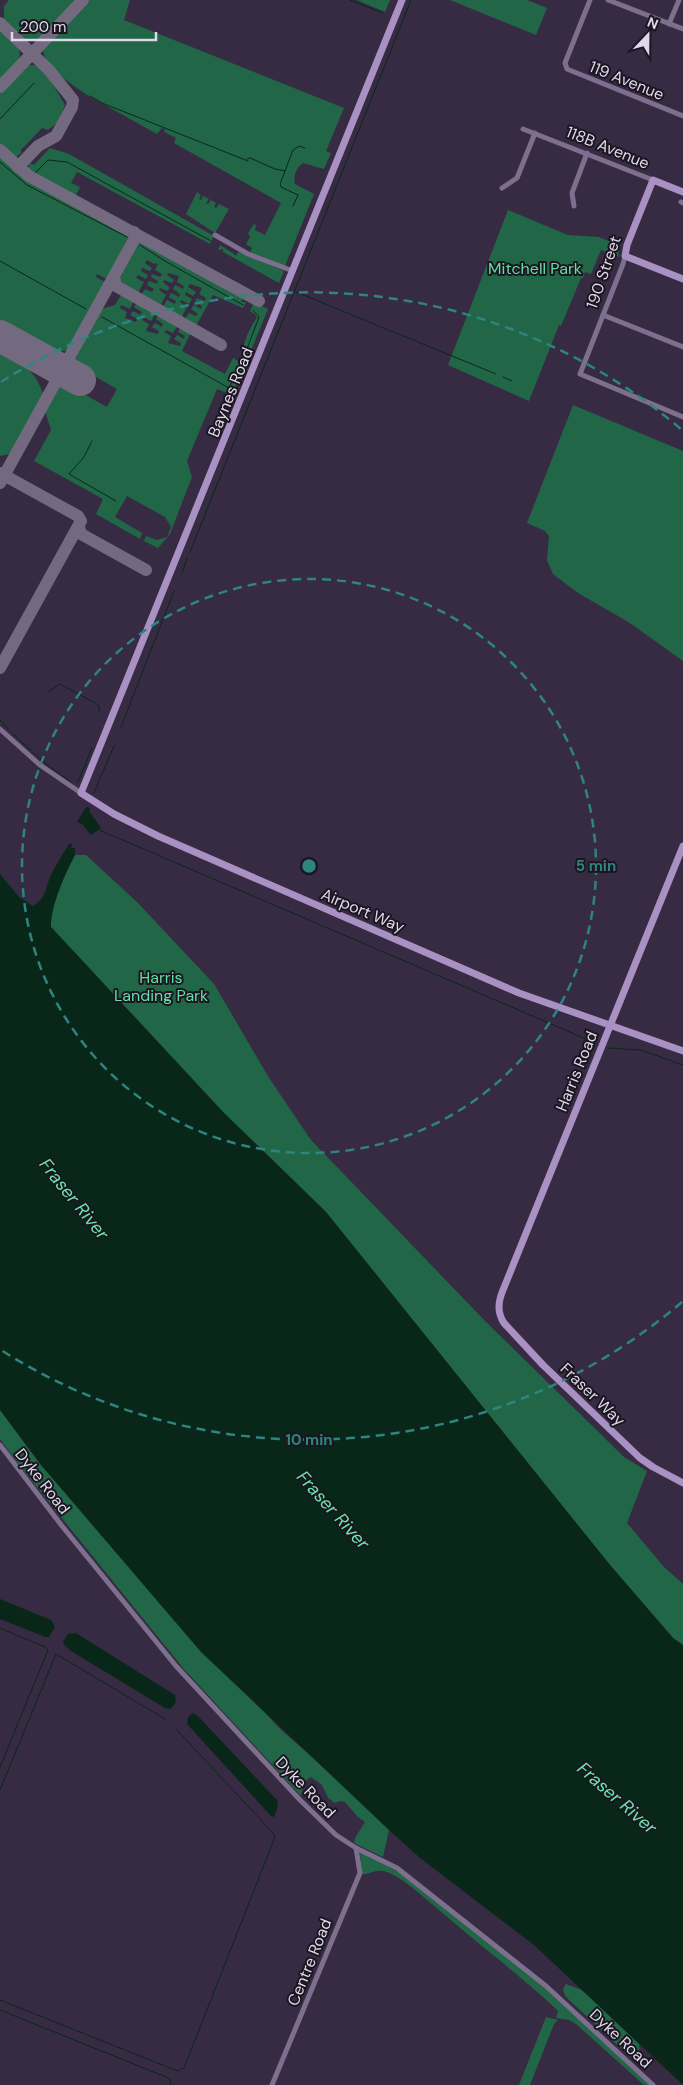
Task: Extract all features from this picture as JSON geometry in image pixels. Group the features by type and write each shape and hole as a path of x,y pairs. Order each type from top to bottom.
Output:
{"street":[{"name":"Baynes Road","path":"81,793 402,0"},
{"name":"119 Avenue","path":"590,0 565,63 567,69 683,116"},
{"path":"608,0 683,29"},
{"path":"669,24 679,0"},
{"name":"118B Avenue","path":"523,129 683,192"},
{"path":"502,188 517,178 534,133"},
{"path":"574,206 572,192 587,153"},
{"name":"190 Street","path":"653,180 627,245 624,264 580,374 683,417"},
{"path":"215,235 248,254 293,271"},
{"path":"625,256 683,279"},
{"path":"603,314 683,347"},
{"name":"Airport Way","path":"0,729 36,762 114,814 195,853 519,992 683,1050"},
{"name":"Harris Road","path":"499,1309 503,1290 683,846"},
{"name":"Fraser Way","path":"499,1309 504,1323 518,1339 633,1452 652,1467 683,1483"},
{"name":"Dyke Road","path":"0,1445 62,1526 197,1690 300,1800 336,1835 356,1848 397,1868 539,1980 653,2085"},
{"name":"Centre Road","path":"272,2085 360,1873 356,1848"}],"green space":[{"path":"9,0 79,0 40,40 25,41 4,21 4,6"},
{"path":"88,0 130,0 124,20 344,108 326,151 331,153 324,169 303,163 296,172 295,184 314,194 285,266 250,252 252,248 246,244 250,237 248,233 254,224 256,225 255,230 265,235 281,203 174,143 176,138 164,132 165,129 162,128 157,134 87,95 47,64 42,48"},
{"path":"357,0 390,0 385,12"},
{"path":"450,0 527,0 547,8 536,35"},
{"path":"0,28 19,46 20,61 0,82"},
{"path":"26,65 37,65 44,69 65,105 58,122 48,130 42,128 14,159 0,146 0,91"},
{"path":"50,148 69,154 214,236 210,244 77,172 71,183 80,187 75,197 27,171 30,163 34,165"},
{"path":"0,154 24,176 77,204 76,207 129,236 107,279 97,274 96,277 105,282 68,350 53,353 0,324"},
{"path":"197,192 201,195 199,199 201,200 203,196 209,199 206,203 208,204 211,200 216,203 214,207 216,208 219,204 229,209 215,233 186,214"},
{"name":"Mitchell Park","path":"508,210 568,235 599,237 618,245 619,257 601,250 591,274 585,272 583,278 581,278 561,326 559,325 529,401 448,365"},
{"path":"141,242 243,299 241,302 246,302 243,308 213,295 196,326 185,319 189,313 196,316 198,314 191,309 194,305 201,309 202,306 195,302 197,298 205,301 206,298 199,294 202,288 190,284 188,287 196,292 193,296 186,292 185,295 192,299 189,304 181,300 180,302 187,307 181,318 163,307 167,300 175,304 176,301 169,297 171,293 179,297 180,294 173,289 175,285 183,289 184,286 177,282 179,276 168,273 167,275 174,280 172,283 164,280 163,282 170,288 167,291 160,288 159,290 166,295 160,306 141,295 145,289 152,292 154,289 147,285 149,281 157,284 158,281 151,277 152,274 161,277 162,274 155,270 158,264 147,260 145,263 152,268 150,271 142,268 141,271 148,275 146,279 138,275 136,278 144,282 138,293 118,282 137,245"},
{"path":"220,245 237,256 237,253 240,252 284,271 279,283 223,252 223,249 218,250"},
{"path":"122,293 134,300 130,309 121,305 120,308 127,312 125,318 136,322 138,319 130,315 133,311 140,315 142,312 134,307 137,302 156,313 151,321 144,317 142,320 149,324 146,331 158,334 159,331 152,327 155,323 162,327 163,324 156,319 159,314 178,325 173,333 166,330 164,332 171,336 168,343 180,346 181,343 174,339 177,335 184,339 185,336 178,332 181,327 191,332 182,351 225,374 233,358 245,365 230,400 230,394 217,389 187,461 192,477 170,534 158,548 144,541 146,536 157,540 167,537 171,527 165,517 127,496 115,517 142,533 140,539 96,514 103,499 34,461 51,430 45,411 62,382 107,407 117,389 73,364 101,309 115,305"},
{"path":"254,302 268,309 248,358 243,355 243,351 247,336 257,318 250,311"},
{"path":"0,348 14,357 32,373 43,394 10,454 0,456"},
{"path":"573,405 683,451 683,661 630,623 578,593 553,574 547,560 549,536 545,531 527,523"},
{"name":"Harris Landing Park","path":"75,855 86,855 137,902 214,984 269,1078 311,1140 485,1321 624,1457 647,1471 627,1523 664,1567 683,1584 683,1645 673,1638 610,1565 326,1212 224,1113 51,927 56,900"},
{"path":"0,1410 41,1465 280,1729 327,1770 389,1830 383,1857 354,1843 365,1822 345,1802 335,1803 328,1798 322,1785 311,1777 304,1782 301,1796 183,1668 0,1439"},
{"path":"362,1852 400,1873 535,1979 651,2085 644,2085 576,2024 569,2020 556,2018 558,2011 543,1997 409,1885 394,1875 383,1871 362,1874 360,1853"},
{"path":"566,1984 582,1990 639,2044 640,2055 638,2060 629,2056 565,1996 563,1989"},
{"path":"546,2017 558,2020 554,2024 530,2085 519,2085"}],"water":[{"path":"86,807 90,808 89,811 101,828 91,835 82,824 77,822"},
{"name":"Fraser River","path":"70,843 72,845 71,848 75,848 75,855 56,900 51,927 224,1113 326,1212 610,1565 673,1638 683,1645 683,2085 534,1945 420,1858 201,1652 41,1465 0,1410 0,874 19,897 33,906 43,897 51,875"},
{"path":"0,1599 51,1620 55,1627 49,1637 0,1619"},
{"path":"76,1633 175,1695 176,1702 171,1709 165,1708 71,1651 63,1642 68,1634"},
{"path":"193,1713 198,1716 277,1800 278,1806 274,1817 271,1816 187,1724 188,1717"}],"waterway":[{"path":"350,0 383,13"},
{"path":"190,552 411,0"},
{"path":"0,119 34,83"},
{"path":"90,96 102,103 248,161"},
{"path":"293,206 298,195 281,187 280,184 293,150 299,146 305,148"},
{"path":"247,159 250,158 275,169 285,171"},
{"path":"34,174 48,160 67,162 211,241"},
{"path":"0,162 27,185 127,237"},
{"path":"140,245 243,305"},
{"path":"0,261 86,309"},
{"path":"296,292 496,374"},
{"path":"245,354 259,317 253,310"},
{"path":"102,317 229,388 240,365"},
{"path":"503,377 512,381"},
{"path":"92,441 84,457 69,474 116,501"},
{"path":"182,573 187,558"},
{"path":"121,727 174,591"},
{"path":"49,691 60,684 97,704 99,711"},
{"path":"0,720 8,729"},
{"path":"13,734 46,764 71,782"},
{"path":"94,793 114,746"},
{"path":"78,782 92,748"},
{"path":"97,829 593,1042"},
{"path":"608,1048 641,1050 683,1065"},
{"path":"0,1628 48,1650 0,1767"},
{"path":"0,1790 56,1654 165,1719"},
{"path":"0,2000 178,2071 184,2068 275,1837 176,1729"},
{"path":"0,2010 166,2077 170,2079 171,2085"}],"taxiway":[{"path":"0,87 83,0"},
{"path":"0,23 49,70 73,100 72,107 56,136 38,146 18,167"},
{"path":"0,150 29,176 259,301"},
{"path":"0,483 135,238 134,232"},
{"path":"114,277 116,286 221,345"},
{"path":"0,473 78,516 81,521 0,668"},
{"path":"79,527 81,534 146,570"}],"runway":[{"path":"0,336 80,380"}]}
